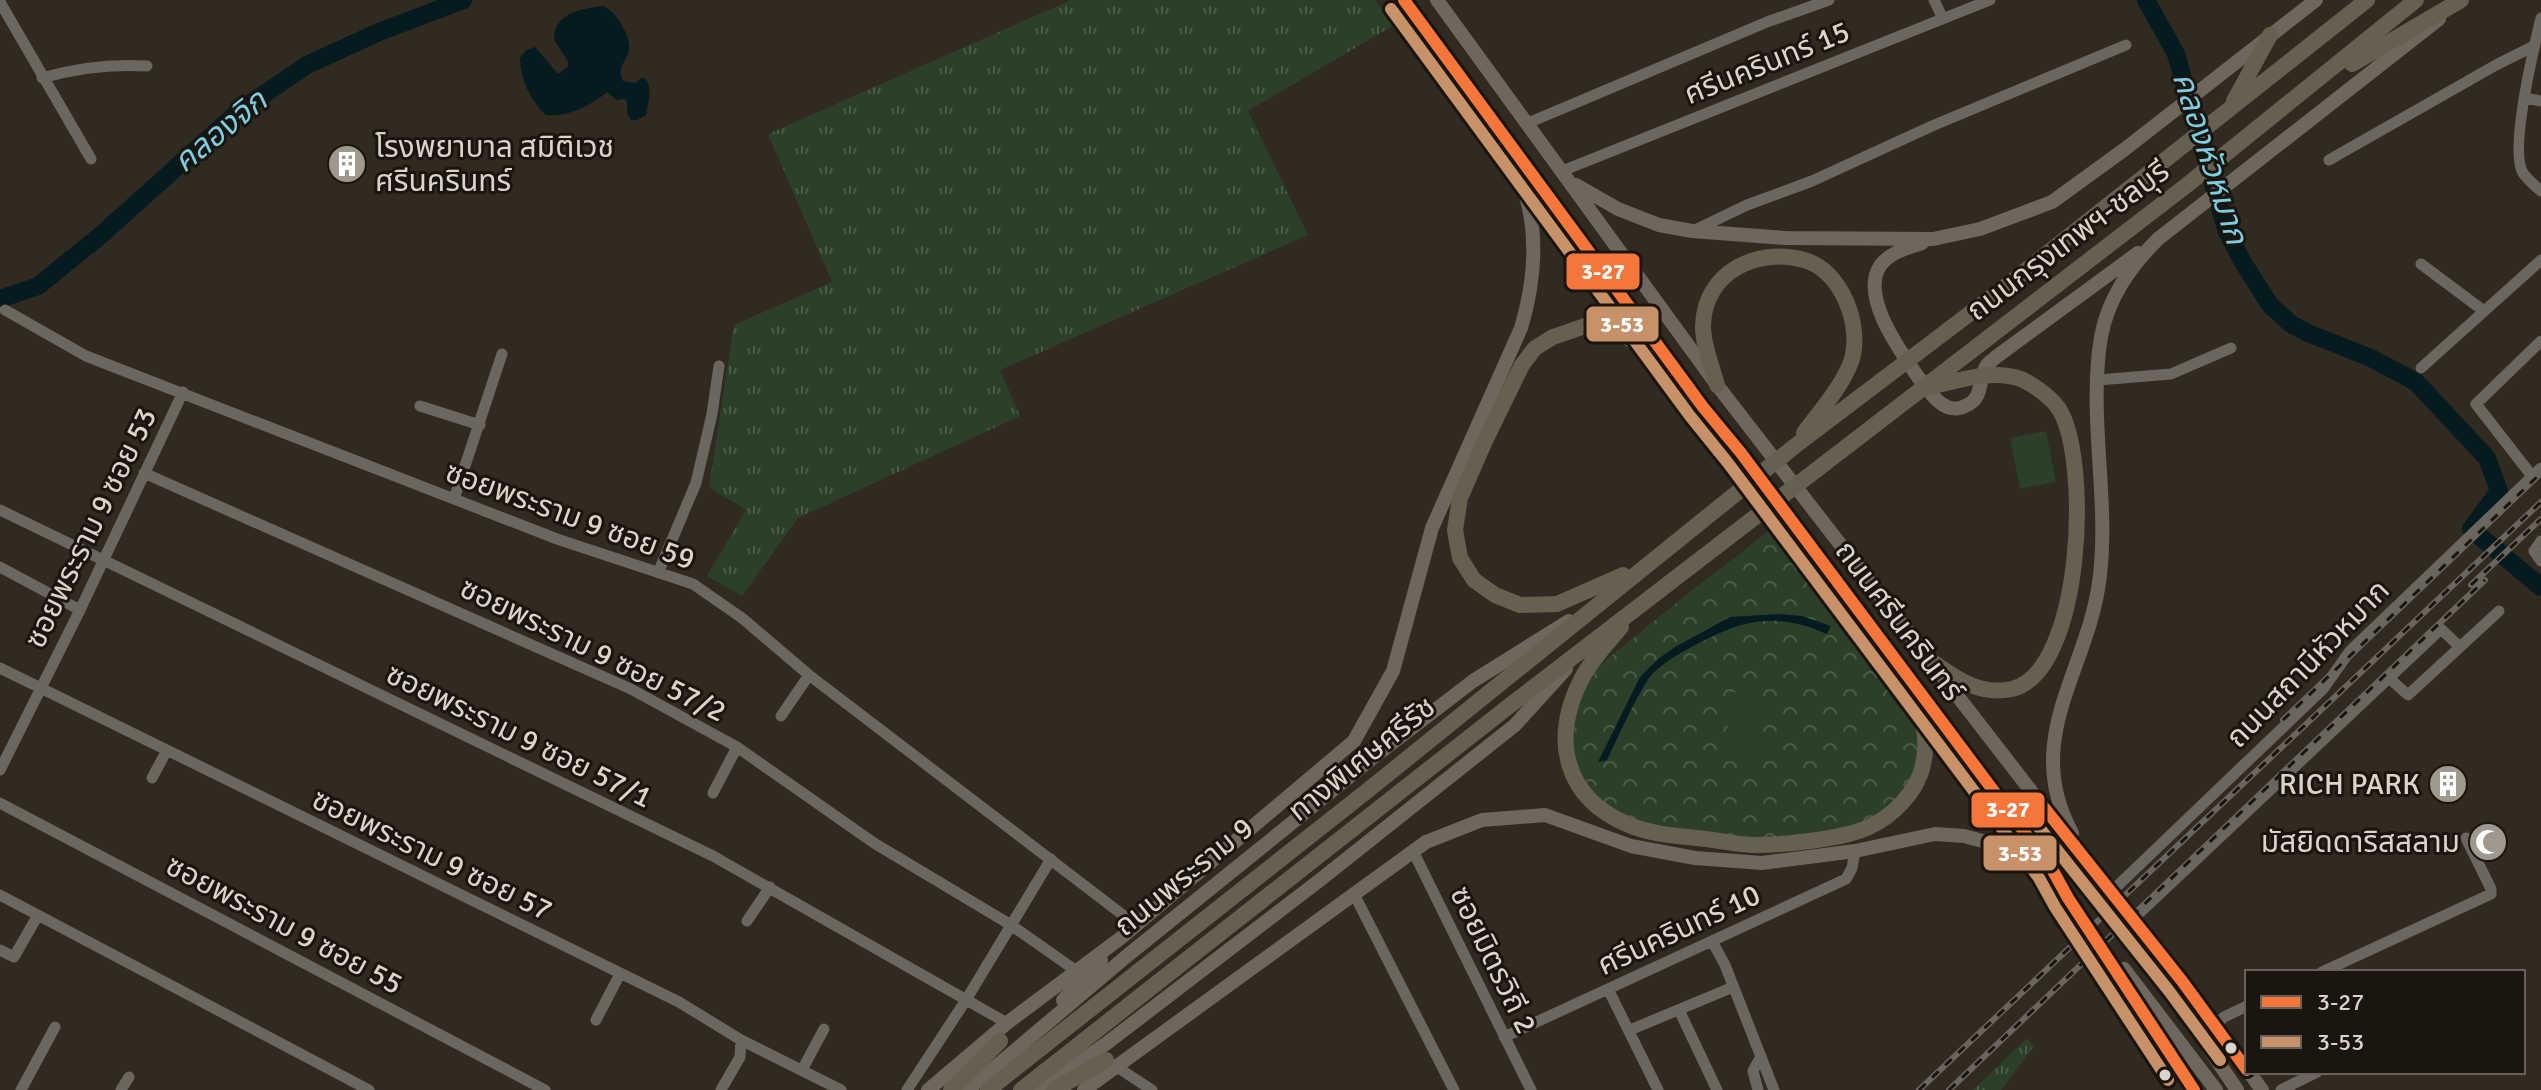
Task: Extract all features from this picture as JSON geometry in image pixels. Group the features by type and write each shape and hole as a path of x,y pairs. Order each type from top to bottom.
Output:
{"highway":[{"name":"ถนนกรุงเทพฯ-ชลบุรี","path":"1768,467 2006,286 2367,0"},
{"name":"ถนนกรุงเทพฯ-ชลบุรี","path":"1787,491 2187,185 2416,0"},
{"path":"2293,99 2462,0"},
{"path":"2229,109 2270,35"},
{"path":"1717,385 1704,341 1703,324 1707,302 1714,287 1730,270 1751,259 1775,256 1806,260 1819,267 1846,300 1855,337 1852,359 1843,378 1795,446"},
{"path":"1642,567 1557,604 1520,605 1495,595 1474,580 1460,558 1455,530 1460,498 1522,365 1535,348 1553,337 1585,326 1613,329 1653,353 1703,407"},
{"path":"1920,390 1977,376 2001,376 2020,379 2043,392 2059,410 2071,443 2078,504 2070,597 2051,652 2035,675 2014,689 1985,690 1959,681 1930,660"},
{"name":"ทางพิเศษศรีรัช","path":"988,1090 1367,791 1768,467"},
{"name":"ทางพิเศษศรีรัช","path":"1021,1090 1787,491"},
{"path":"1637,607 1582,678 1571,704 1564,739 1571,769 1581,791 1599,810 1631,826 1659,833 1754,845 1838,837 1867,829 1891,815 1911,791 1923,766 1925,740 1922,712 1889,652"},
{"path":"951,1090 1000,1041"},
{"path":"1046,1089 1111,1063"}],"main road":[{"name":"ถนนศรีนครินทร์","path":"1404,0 1703,407 1741,453 2052,869 2194,1090"},
{"name":"ถนนศรีนครินทร์","path":"1437,0 1717,385 2245,1067"},
{"path":"2316,0 2052,202 1980,229 1933,239 1894,253 1879,267 1876,284 1879,311 1893,343 1934,398 1945,407 1958,409 1968,405 1978,396 1986,366 1996,357 2196,210 2462,0"},
{"path":"928,1090 1007,1023 1122,937 1354,741 1393,671 1432,528 1521,328 1530,298 1534,268 1529,207 1514,165 1480,105"},
{"path":"1567,177 1618,209 1659,225 1692,231 1785,238 1933,239"},
{"path":"2096,875 2064,819 2053,782 2051,750 2069,681 2086,639 2100,579 2104,530 2098,380 2101,337 2111,304 2134,263 2158,239"},
{"name":"ถนนพระราม 9","path":"968,1090 1128,955 1370,760 1473,681 1596,604"},
{"path":"1046,1089 1320,880 1515,725 1588,645"},
{"path":"1084,1090 1111,1063 1426,842 1482,820 1545,815 1631,846 1695,858 1762,863 1855,851 1935,834 1964,836 1990,843 2024,861 2068,898"},
{"path":"2052,869 2216,1090"},
{"path":"2135,924 2168,988 2237,1090"},
{"path":"1016,1049 1122,937"},
{"path":"1016,1049 1029,1049 1041,1058 1049,1069 1046,1089"}],"street":[{"path":"1528,123 1767,22 1829,0"},
{"path":"1934,0 1943,19"},
{"name":"ศรีนครินทร์ 15","path":"1567,177 1990,0"},
{"path":"0,2 91,159"},
{"path":"2541,18 2525,98 2519,154 2522,172 2541,191"},
{"path":"1692,231 2126,45"},
{"path":"2329,160 2534,46"},
{"path":"42,78 77,69 147,66"},
{"path":"2525,98 2541,101"},
{"path":"2421,368 2541,260"},
{"path":"2421,264 2484,311"},
{"name":"ซอยพระราม 9 ซอย 59","path":"5,310 86,356 557,539 693,584 742,618 809,675 1136,925"},
{"path":"2537,472 2476,404 2541,341"},
{"path":"2098,380 2171,374 2231,348"},
{"path":"454,499 502,354"},
{"path":"658,573 696,483 719,366"},
{"name":"ซอยพระราม 9 ซอย 53","path":"0,770 183,392"},
{"path":"420,406 480,425"},
{"name":"ถนนสถานีหัวหมาก","path":"2110,893 2323,689 2350,651 2537,472"},
{"name":"ซอยพระราม 9 ซอย 57/2","path":"144,473 602,675 737,747 874,843 1011,925 1075,970"},
{"name":"ซอยพระราม 9 ซอย 57/1","path":"0,510 713,856 1007,1023"},
{"path":"2541,541 2534,551 2541,561"},
{"path":"0,567 80,610"},
{"path":"2389,678 2408,695 2499,611"},
{"path":"2135,924 2441,629 2460,647"},
{"name":"ซอยพระราม 9 ซอย 57","path":"0,668 679,1002 741,1040 841,1090"},
{"path":"781,716 809,675"},
{"path":"713,793 737,747"},
{"path":"152,778 166,752"},
{"name":"ซอยพระราม 9 ซอย 55","path":"0,803 545,1090"},
{"path":"2326,970 2491,894 2466,838"},
{"name":"ซอยมิตรวิถี 2","path":"1413,851 1531,1090"},
{"name":"ศรีนครินทร์ 10","path":"1504,1037 1846,879 1855,851"},
{"path":"907,1090 966,1000 1051,859"},
{"path":"747,921 770,887"},
{"path":"1354,894 1454,1090"},
{"path":"0,895 369,1090"},
{"path":"0,950 14,957 38,915"},
{"path":"1712,941 1774,1090"},
{"path":"596,1020 620,974"},
{"path":"1630,1030 1733,987"},
{"path":"1608,989 1658,1090"},
{"path":"2214,1026 2245,1007"},
{"path":"1679,1010 1717,1090"},
{"path":"21,1090 55,1027"},
{"path":"802,1070 824,1029"},
{"path":"721,1090 740,1057 741,1040"},
{"path":"1758,1090 1753,1071 1761,1056"},
{"path":"1111,1063 1152,1090"},
{"path":"2281,1090 2313,1074"},
{"path":"121,1090 129,1077"}],"green space":[{"path":"1071,0 1375,0 1394,25 1248,111 1308,235 1000,370 1020,416 798,518 742,596 707,576 746,510 709,487 734,325 832,282 768,134"},
{"path":"2046,431 2056,482 2020,489 2010,438"},
{"path":"1788,516 1889,652 1925,740 1911,791 1867,829 1754,845 1659,833 1599,810 1571,769 1571,704 1580,681"},
{"path":"1728,692 1761,693 1760,762 1727,761"},
{"path":"2027,1038 2034,1046 2001,1090 1973,1090"}],"water":[{"path":"603,6 617,18 628,38 629,50 621,72 623,81 635,83 643,77 648,85 646,115 631,120 627,114 627,101 616,100 607,92 579,110 546,115 527,89 520,58 526,50 535,47 558,74 568,67 568,61 554,40 558,24 577,11"},
{"path":"1802,616 1831,626 1827,634 1789,622 1756,622 1724,631 1678,655 1649,678 1607,760 1598,762 1640,677 1658,659 1730,617"}],"waterway":[{"name":"คลองจิก","path":"0,299 38,286 101,235 239,111 307,65 379,32 463,0"},
{"name":"คลองหัวหมาก","path":"2146,0 2176,54 2227,232 2270,305 2291,324 2308,333 2371,358 2416,382 2487,458 2499,491 2471,529 2541,587"}],"railway":[{"path":"2283,720 2541,473"},
{"path":"1919,1090 2541,502"},
{"path":"2471,585 2541,519"},
{"path":"1949,1090 2485,580"}],"transit line":[{"name":"3-27","path":"1404,0 1703,407 1741,453 2052,869 2194,1090"},
{"name":"3-53","path":"1391,9 1690,416 2039,878 2168,1080"},
{"name":"3-27","path":"2042,805 2182,981 2245,1067"},
{"name":"3-53","path":"2030,816 2220,1060"}],"place":[{"name":"โรงพยาบาล สมิติเวช ศรีนครินทร์","path":"347,164"},
{"name":"RICH PARK","path":"2448,784"},
{"name":"มัสยิดดาริสสลาม","path":"2488,842"}]}
